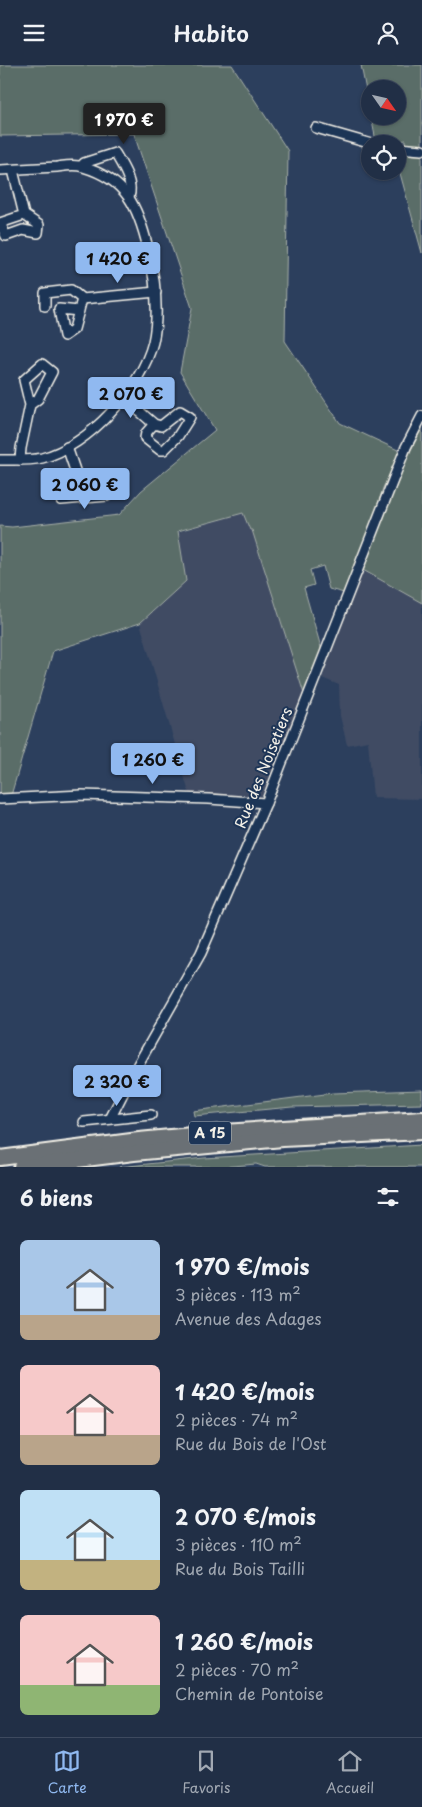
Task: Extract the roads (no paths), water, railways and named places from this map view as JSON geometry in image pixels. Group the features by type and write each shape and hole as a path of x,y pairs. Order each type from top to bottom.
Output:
{"highway":[{"name":"A 15","path":"0,1158 138,1140 223,1132 422,1119"},
{"name":"A 15","path":"21,1167 134,1153 283,1139 422,1132"}],"street":[{"path":"316,128 361,141"},
{"path":"406,149 422,150"},
{"path":"82,166 84,163 115,153 129,182 129,197"},
{"path":"0,170 82,166 117,185 129,197 138,211 151,261 156,292 156,318 153,342 135,382 100,423 67,447 41,458 0,460"},
{"path":"13,169 24,215"},
{"path":"45,306 45,293 71,290 82,299 156,292"},
{"path":"79,311 82,299"},
{"path":"123,397 154,424 161,426 180,411 190,417 178,436 164,450 160,450 145,438 146,433 154,424"},
{"path":"20,460 30,405"},
{"name":"Rue des Noisetiers","path":"110,1119 136,1068 201,953 266,803 406,447 422,417"},
{"path":"67,447 79,482 84,487 104,485 107,497 61,500 59,492 79,482"},
{"path":"0,799 82,795 209,799 266,803"},
{"path":"84,1122 151,1115"}]}
